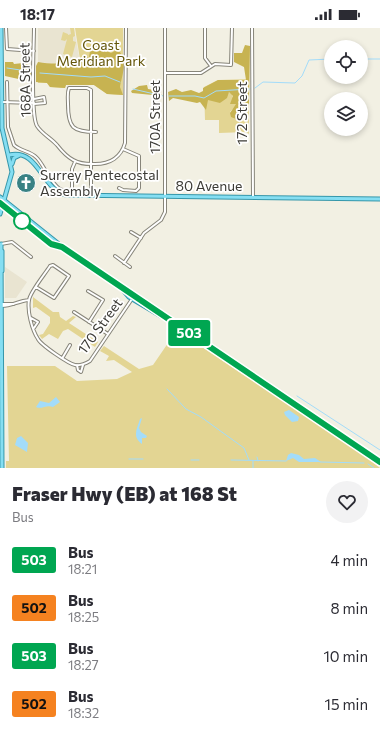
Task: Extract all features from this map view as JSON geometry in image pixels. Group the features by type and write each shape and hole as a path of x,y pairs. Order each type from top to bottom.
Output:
{"main road":[{"path":"1,28 2,128 11,165 11,178 4,200 1,204 0,214 9,210"},
{"path":"9,155 22,155"},
{"path":"11,165 14,158 22,155"},
{"name":"80 Avenue","path":"22,155 35,164 48,184 56,192 66,195 380,198"},
{"path":"7,192 0,196 62,247 380,462"},
{"path":"1,204 51,244 62,247"},
{"path":"0,242 2,277 2,468"},
{"path":"120,287 132,299 152,312 168,319"},
{"path":"141,305 152,308"}],"street":[{"path":"6,28 7,49 34,51"},
{"name":"168A Street","path":"34,28 35,121 39,129 54,142 66,157 74,162"},
{"path":"7,82 8,127 12,142 17,147 37,157 51,181 63,189 72,189 72,169 74,162 92,165 109,162 121,153 123,149 126,136 126,28"},
{"name":"170A Street","path":"124,263 140,238 163,217 166,210 165,28"},
{"path":"205,28 205,57 211,66"},
{"path":"165,73 201,73 217,64 231,65 232,28"},
{"name":"172 Street","path":"252,28 253,197"},
{"path":"91,196 92,132 90,89 69,89 68,115 70,123 78,130 92,132 96,132"},
{"path":"2,102 45,103 44,97 34,98"},
{"path":"91,103 96,103"},
{"path":"119,188 123,190 138,190 139,156 123,149"},
{"path":"131,232 140,238"},
{"path":"0,242 13,242 31,257"},
{"path":"115,256 130,267"},
{"path":"36,287 54,298 69,276 52,265 36,287 29,300 31,318 36,337 46,348 63,357 71,364 83,365 81,372 78,370 77,365"},
{"path":"88,292 103,300 89,322"},
{"name":"170 Street","path":"83,365 90,361 132,299"},
{"path":"2,305 14,304 29,300"},
{"path":"74,312 109,334"},
{"path":"31,318 38,322 34,328"},
{"path":"63,357 70,345"}],"shaded area":[{"path":"38,28 74,28 82,73 38,71"},
{"path":"5,267 27,282 16,298 5,298"}],"green space":[{"path":"70,28 74,28 75,36 73,37 73,41 76,42 72,57 63,54 67,39 65,41 61,40 63,32 68,35 71,34"},
{"name":"Coast Meridian Park","path":"75,28 123,28 123,95 107,94 94,85 66,85 65,88 50,87 47,83 38,83 38,71 82,72"},
{"path":"245,45 250,46 249,106 243,110 244,118 236,119 231,117 230,113 236,104 230,104 233,96 229,92 227,98 220,103 208,100 206,110 200,102 197,103 173,98 169,101 168,92 176,89 182,92 191,90 199,93 203,91 203,88 218,80 246,80 244,67 234,62 234,53 242,53"},
{"name":"Coast Meridian Park","path":"105,50 111,53 119,51 122,55 124,69 120,87 123,95 107,94 94,85 66,85 65,88 50,87 47,83 36,82 36,66 38,62 57,64 70,62 89,57 90,51"},
{"name":"Coast Meridian Park","path":"5,62 13,62 14,64 23,63 32,66 32,82 5,76"},
{"path":"249,79 249,84 218,83 220,103 229,92 232,93 234,104 237,104 230,112 238,118 244,117 243,110 249,106 249,134 246,132 219,133 219,120 205,120 204,87 218,80"},
{"path":"147,85 148,89 159,91 163,96 132,93 131,91 139,86"},
{"path":"33,297 53,312 59,312 60,317 66,321 73,316 76,317 69,323 98,342 95,347 68,329 63,331 58,339 49,334 42,339 39,335 43,334 50,323 50,317 36,307 33,308"},
{"path":"177,330 365,456 380,468 6,468 6,461 9,461 7,366 55,366 77,381 117,379 132,372 114,360 106,361 109,356 100,351 104,346 139,369 153,365"}],"water":[{"path":"56,397 60,402 53,407 36,407 40,401 49,403"},
{"path":"289,410 299,417 298,421 292,422 285,415 284,412"},
{"path":"142,418 139,428 141,432 147,436 146,438 142,438 142,444 137,438 136,432 140,419"},
{"path":"21,436 28,443 27,452 15,445 17,438"},
{"path":"291,453 299,455 304,459 315,458 321,462 299,462 293,458 286,461 288,455"}],"waterway":[{"path":"255,88 263,82 295,83 302,76 309,60 324,59"},
{"path":"368,59 380,59"},
{"path":"7,68 27,71"},
{"path":"40,73 91,77 105,76 120,82"},
{"path":"133,89 163,96"},
{"path":"169,96 195,96 204,98 216,91 250,89"},
{"path":"167,389 186,409 201,417 244,448 249,460"},
{"path":"297,396 380,450"},
{"path":"257,457 258,461"},
{"path":"129,459 143,459"},
{"path":"191,460 199,460"},
{"path":"231,460 286,461"},
{"path":"253,461 253,468"},
{"path":"320,462 364,463"},
{"path":"368,464 374,468"}],"bus line":[{"name":"503","path":"0,203 51,244 62,247 380,462"}],"place":[{"name":"Surrey Pentecostal Assembly","path":"26,183"}]}
